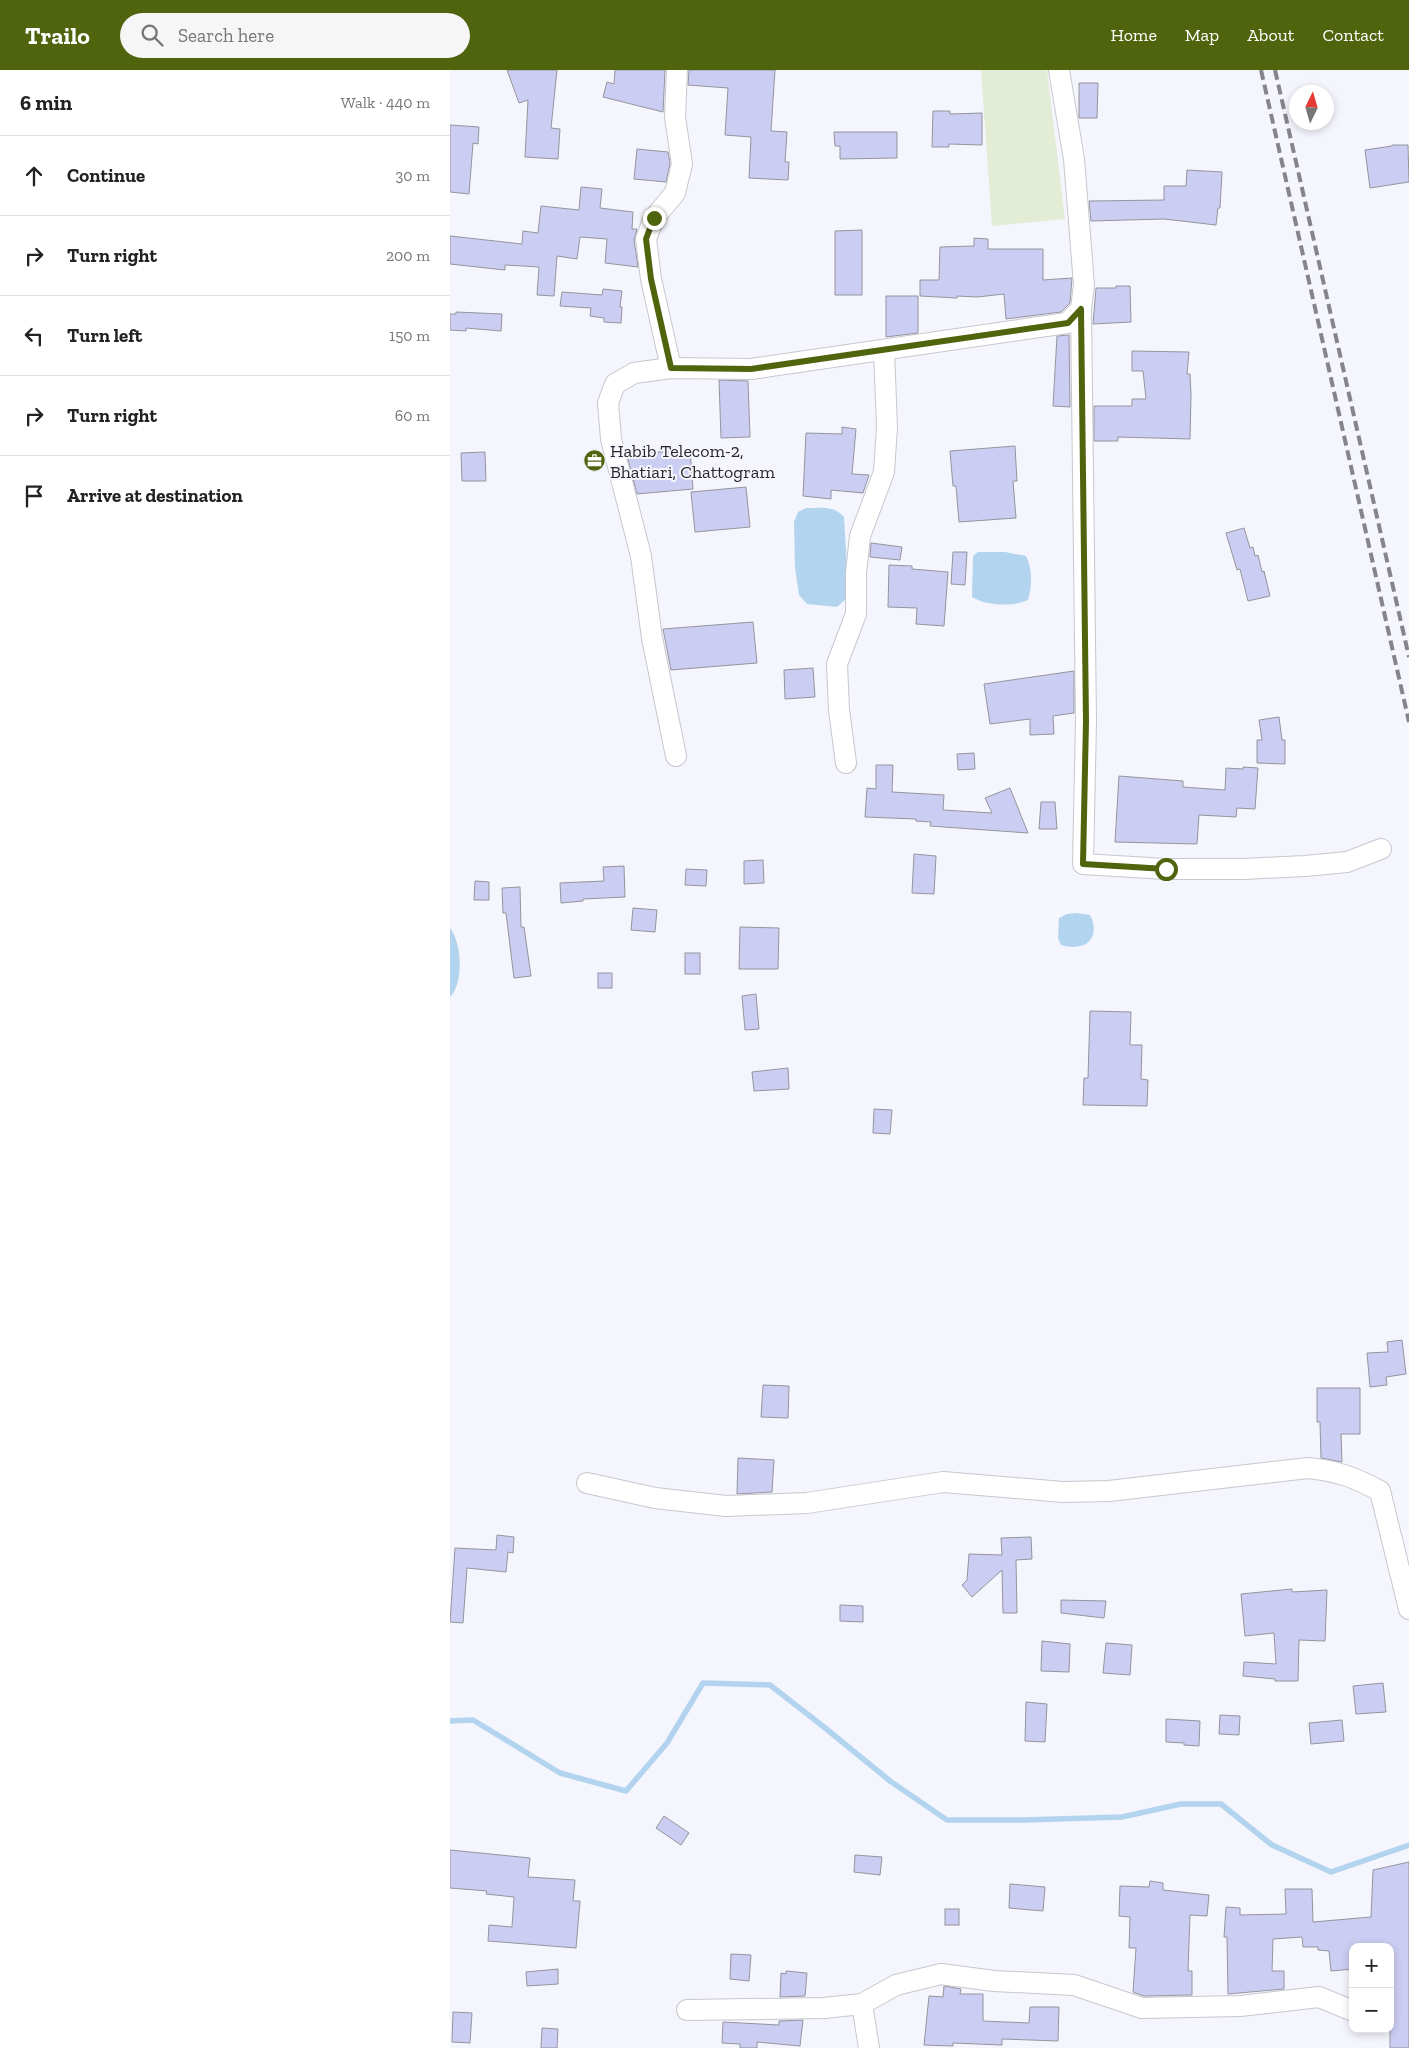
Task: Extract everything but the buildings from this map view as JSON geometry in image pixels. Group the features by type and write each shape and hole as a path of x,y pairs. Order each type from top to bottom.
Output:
{"street":[{"path":"671,368 651,279 646,239 654,218 675,193 682,164 675,118 677,70"},
{"path":"1059,70 1074,159 1084,285 1081,309 1086,721 1083,864 1166,869 1296,866 1348,862 1381,849"},
{"path":"676,756 652,638 641,556 611,439 608,402 615,384 634,373 671,368 751,369 1068,323 1081,309"},
{"path":"846,762 839,710 837,664 856,614 856,573 860,536 884,472 887,427 884,350"},
{"path":"587,1483 655,1498 726,1506 807,1503 944,1482 1063,1492 1109,1491 1308,1468 1332,1470 1359,1479 1380,1491 1409,1609"},
{"path":"687,2010 824,2008 862,2004 896,1985 941,1974 994,1981 1074,1985 1142,2008 1240,2006 1320,1996 1349,2009"},
{"path":"862,2004 869,2048"}],"green space":[{"path":"981,70 1047,70 1065,219 992,226"}],"water":[{"path":"806,508 831,509 844,517 848,584 846,599 837,607 807,604 799,595 795,568 794,522 798,512"},
{"path":"978,552 1005,552 1026,556 1031,578 1028,600 1015,604 992,604 972,597 973,556"},
{"path":"1067,914 1090,915 1094,931 1092,937 1089,942 1077,947 1061,945 1058,938 1059,918"},
{"path":"450,928 457,943 460,963 458,982 455,991 450,997"}],"waterway":[{"path":"450,1721 473,1720 560,1773 626,1791 667,1743 703,1683 770,1685 890,1781 947,1820 1122,1817 1181,1804 1221,1804 1272,1845 1331,1872 1409,1845"}],"railway":[{"path":"1261,70 1409,722"},
{"path":"1275,70 1409,657"}],"place":[{"name":"Habib Telecom-2, Bhatiari, Chattogram","path":"594,461"}],"route":[{"path":"654,218 646,239 651,279 671,368 751,369 896,349 1068,323 1081,309 1086,721 1083,864 1166,869"}]}
